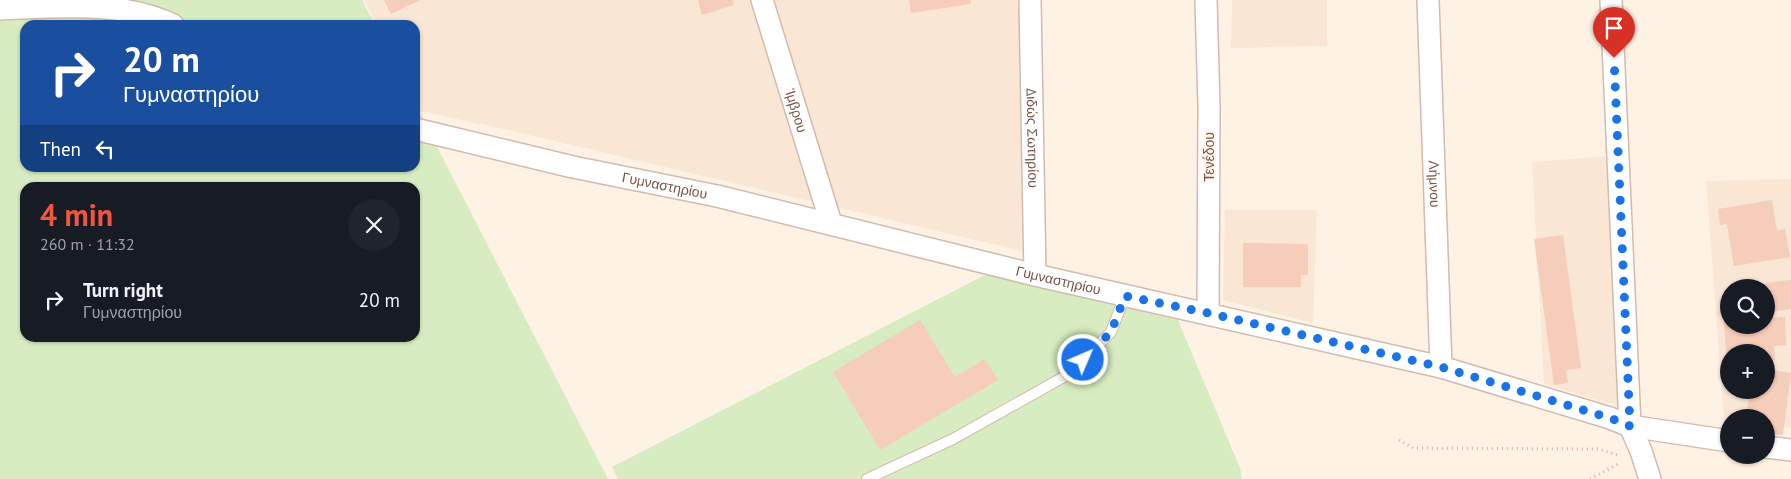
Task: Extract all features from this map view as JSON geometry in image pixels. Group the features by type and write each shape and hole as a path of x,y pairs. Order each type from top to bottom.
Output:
{"street":[{"name":"Ίμβρου","path":"762,0 831,223"},
{"name":"Διδώς Σωτηρίου","path":"1030,0 1035,275"},
{"name":"Τενέδου","path":"1206,0 1209,107 1208,313"},
{"name":"Λήμνου","path":"1428,0 1441,367"},
{"path":"1611,0 1630,426 1635,455 1650,479"},
{"path":"0,9 115,9 143,14 159,20"},
{"name":"Γυμναστηρίου","path":"420,130 574,167 717,196 1035,275 1441,367 1610,418 1630,426 1720,440"},
{"path":"1775,448 1791,450"}],"lane":[{"path":"867,479 953,438 1069,374 1111,332 1125,296"}],"path":[{"path":"1399,440 1414,448 1597,449 1635,455"},
{"path":"1590,479 1635,455"}],"shaded area":[{"path":"364,0 1019,0 1022,251 420,111 420,20 374,20"},
{"path":"1232,0 1327,0 1327,46 1231,48"},
{"path":"1623,155 1638,412 1544,384 1532,162"},
{"path":"1791,179 1791,428 1775,426 1775,409 1723,409 1722,399 1775,399 1775,344 1720,344 1720,366 1706,181"},
{"path":"1225,210 1317,210 1313,323 1223,300"}],"green space":[{"path":"0,0 362,0 372,20 20,20 20,172 420,172 420,114 608,479 0,479"},
{"path":"1010,262 1170,301 1240,468 1242,479 618,479 612,467"}],"building":[{"path":"384,0 420,0 391,14"},
{"path":"698,0 733,0 734,5 702,15"},
{"path":"909,0 971,0 971,4 911,13"},
{"path":"1772,200 1777,231 1785,229 1790,257 1734,266 1727,224 1720,225 1718,209"},
{"path":"1563,235 1581,368 1566,370 1568,383 1554,385 1534,239"},
{"path":"1243,243 1308,244 1308,275 1301,275 1301,287 1243,287"},
{"path":"1791,280 1791,309 1775,311 1775,282"},
{"path":"1785,317 1786,345 1726,344 1725,334 1775,334 1775,318"},
{"path":"920,320 955,377 985,359 998,380 880,450 833,372"},
{"path":"1775,370 1791,373 1783,435 1775,434 1775,409 1747,409 1749,399 1775,399"}],"route":[{"path":"1083,360 1111,332 1125,296 1208,313 1441,367 1610,418 1630,426 1614,58"}]}
